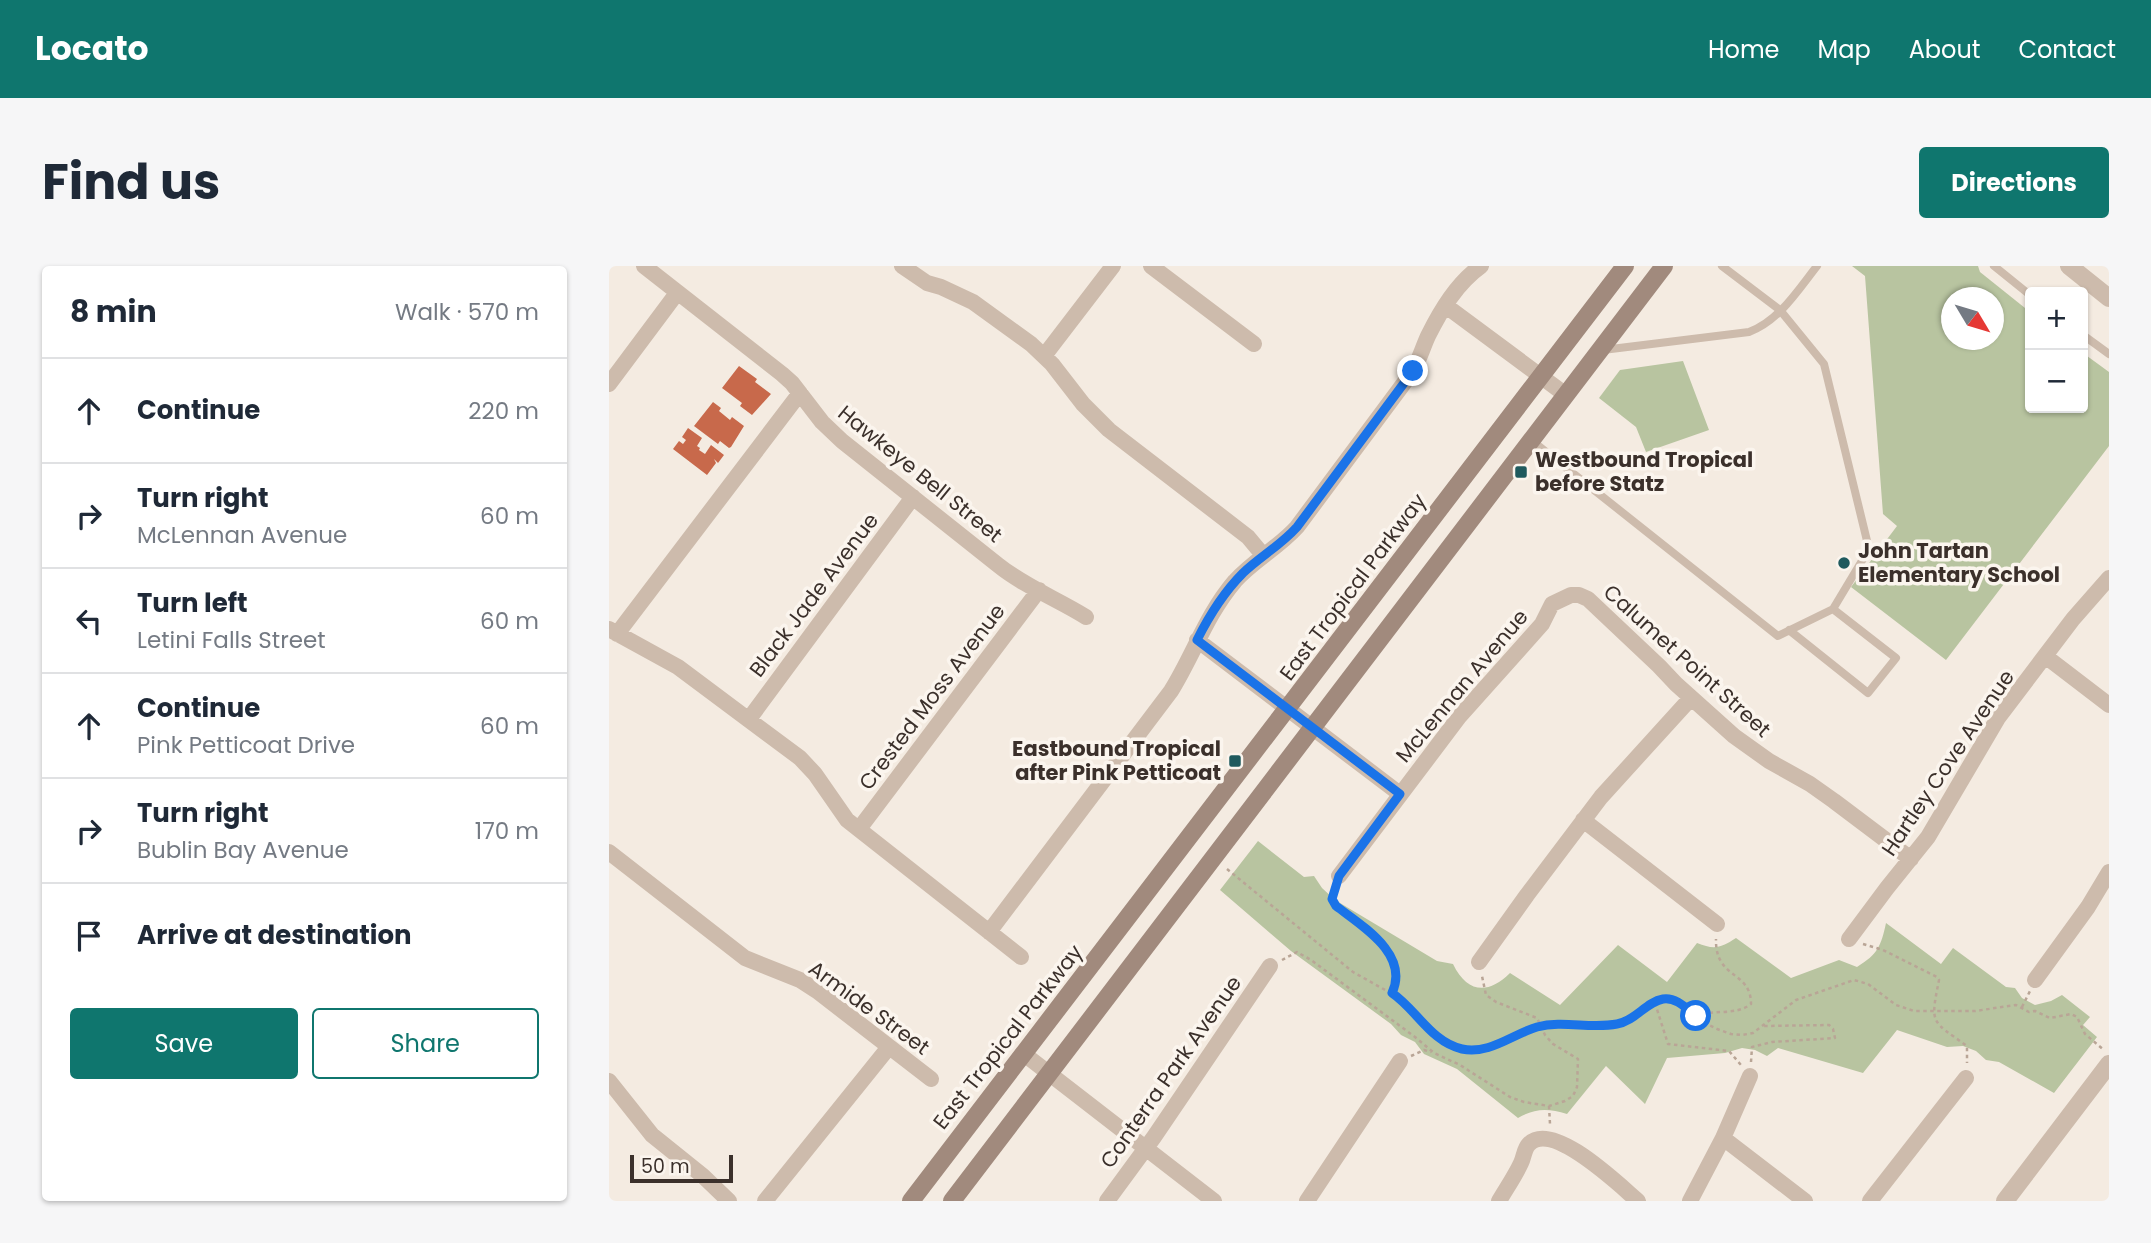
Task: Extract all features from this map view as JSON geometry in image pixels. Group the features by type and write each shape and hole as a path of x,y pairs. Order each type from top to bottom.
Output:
{"main road":[{"name":"East Tropical Parkway","path":"952,1201 1049,1073 1541,376 1625,266"},
{"name":"East Tropical Parkway","path":"911,1201 1024,1054 1531,440 1664,266"}],"street":[{"name":"Hawkeye Bell Street","path":"643,266 782,374 822,422 842,441 1013,577 1086,617"},
{"path":"904,266 927,283 973,302 1044,356 1083,404 1109,430 1248,537 1263,555"},
{"path":"1044,356 1113,266"},
{"path":"1151,266 1254,344"},
{"path":"989,932 1171,691 1209,617 1234,583 1297,527 1413,371 1427,337 1453,293 1481,266"},
{"path":"2069,266 2109,298"},
{"path":"609,384 677,293"},
{"path":"1445,306 1566,395"},
{"path":"800,393 613,632 678,667 800,758 815,774 840,811 859,829 1021,957"},
{"name":"Black Jade Avenue","path":"749,719 913,497"},
{"name":"Hartley Cove Avenue","path":"1849,939 1945,811 1998,718 2073,619 2109,578"},
{"name":"Crested Moss Avenue","path":"859,829 1039,590"},
{"name":"Calumet Point Street","path":"1571,595 1588,599 1734,736 1769,761 1834,800 1911,859"},
{"name":"McLennan Avenue","path":"1339,876 1459,717 1542,624 1552,604 1571,595"},
{"path":"1197,640 1400,794"},
{"path":"2045,656 2109,705"},
{"path":"1479,962 1583,820 1624,770 1691,698"},
{"path":"1583,820 1717,924"},
{"name":"Armide Street","path":"609,852 745,958 808,986 931,1079"},
{"path":"2035,980 2088,907 2109,872"},
{"name":"Conterra Park Avenue","path":"1107,1201 1269,966"},
{"path":"765,1201 889,1048"},
{"path":"1024,1054 1214,1201"},
{"path":"1307,1201 1400,1061"},
{"path":"2005,1201 2109,1064"},
{"path":"1690,1201 1723,1138 1750,1076"},
{"path":"1870,1201 1966,1078"},
{"path":"609,1081 652,1135 729,1201"},
{"path":"1499,1201 1521,1163 1526,1146 1535,1139 1545,1138 1571,1147 1638,1201"},
{"path":"1723,1138 1805,1201"}],"lane":[{"path":"1531,440 1778,636 1833,609 1869,549 1824,364 1780,310 1721,266"},
{"path":"1600,350 1749,332 1761,328 1817,266"},
{"path":"1994,266 2025,291"},
{"path":"2088,339 2109,354"},
{"path":"1789,631 1868,693 1896,659 1833,609"}],"path":[{"path":"1227,869 1353,972 1403,1000 1438,1038 1461,1049 1490,1048 1521,1032 1556,1023 1581,1027 1620,1024 1664,999 1673,1000 1703,1022 1731,1034 1742,1035 1753,1033 1764,1026 1796,1000 1854,980 1868,985 1896,1005 1914,1011 1975,1011 2016,1005 2050,1018 2071,1014 2077,1017 2085,1034 2109,1055"},
{"path":"1339,876 1332,899 1336,906 1378,939 1390,957 1396,967 1392,993"},
{"path":"1696,1016 1702,1013 1744,1010 1751,1004 1747,988 1723,967 1716,952 1717,924"},
{"path":"1849,939 1884,950 1939,979 1933,1012 1937,1024 1967,1046 1966,1078"},
{"path":"1269,966 1297,953 1311,960 1434,1053"},
{"path":"1400,1061 1424,1050 1434,1053 1460,1065 1510,1097 1524,1102 1549,1107 1573,1096 1577,1087 1578,1059 1553,1044 1537,1018 1496,1002 1486,995 1479,962"},
{"path":"1655,1002 1668,1044 1729,1051 1750,1076"},
{"path":"1750,1076 1752,1047 1772,1042 1835,1038 1829,1025 1764,1026"},
{"path":"1545,1138 1549,1107"}],"green space":[{"path":"1852,266 1978,266 1980,272 1999,287 1941,287 1941,350 2004,350 2004,291 2025,308 2025,413 2088,413 2088,357 2109,372 2109,446 1946,660 1851,587 1897,526 1883,514 1865,276"},
{"path":"1683,361 1709,430 1646,452 1636,427 1599,398 1620,370"},
{"path":"1258,841 1304,877 1314,876 1335,900 1437,961 1453,964 1465,981 1479,988 1494,985 1510,973 1560,1005 1618,945 1667,982 1697,943 1717,947 1736,938 1791,978 1839,960 1857,967 1877,949 1886,923 1941,964 1953,948 2006,987 2015,988 2022,998 2035,1005 2062,995 2090,1017 2083,1025 2097,1037 2054,1093 1999,1062 1986,1060 1976,1051 1963,1046 1947,1047 1897,1030 1863,1073 1778,1048 1767,1056 1742,1048 1725,1053 1667,1058 1645,1104 1606,1066 1567,1114 1542,1110 1518,1118 1457,1069 1424,1054 1415,1042 1401,1035 1391,1024 1291,951 1220,890"}],"building":[{"path":"739,366 771,394 752,415 740,406 742,403 722,388"},
{"path":"713,402 730,420 732,417 744,426 729,448 720,441 718,444 694,426"},
{"path":"688,428 702,438 697,446 699,450 705,454 711,445 724,455 718,463 714,459 716,463 707,475 673,449 679,441 683,444 686,440 682,437"}],"place":[{"name":"Westbound Tropical before Statz","path":"1521,472"},
{"name":"John Tartan Elementary School","path":"1844,563"},
{"name":"Eastbound Tropical after Pink Petticoat","path":"1235,761"}],"route":[{"path":"1413,371 1297,527 1234,583 1209,617 1197,640 1400,794 1339,876 1332,899 1336,906 1378,939 1396,967 1392,993 1403,1000 1438,1038 1461,1049 1490,1048 1521,1032 1556,1023 1581,1027 1620,1024 1664,999 1681,1004 1696,1016"}]}
